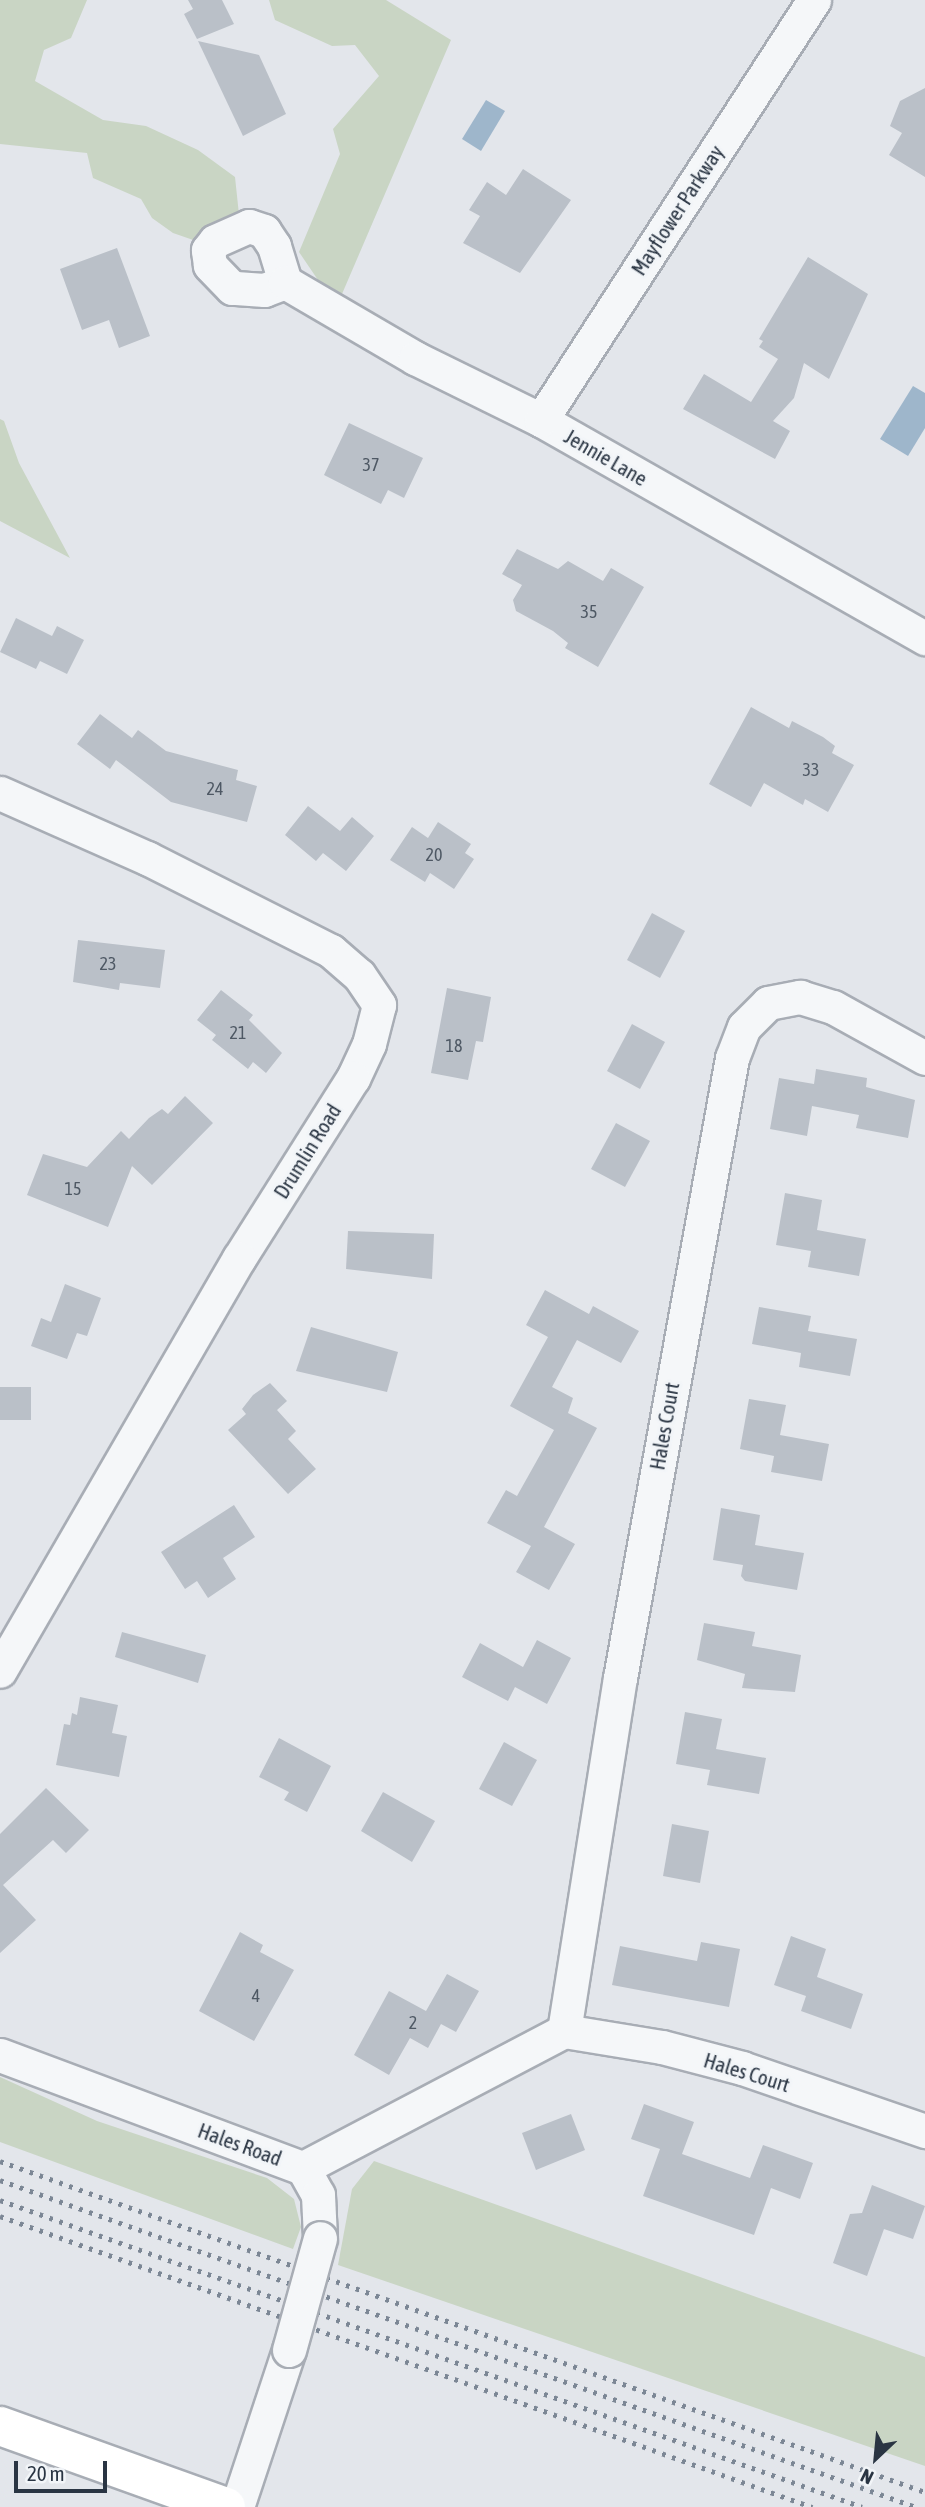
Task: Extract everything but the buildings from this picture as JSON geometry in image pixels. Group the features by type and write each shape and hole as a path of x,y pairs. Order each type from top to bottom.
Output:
{"highway":[{"path":"0,2426 226,2507"}],"street":[{"name":"Mayflower Parkway","path":"541,420 814,0"},
{"name":"Jennie Lane","path":"285,282 415,359 541,420 925,638"},
{"name":"Drumlin Road","path":"0,793 147,858 331,951 359,975 379,1005 353,1078 239,1258 0,1671"},
{"name":"Hales Court","path":"925,1058 833,1007 800,997 768,1003 744,1027 732,1058 611,1728 564,2031 662,2047 742,2068 925,2131"},
{"path":"303,2168 564,2031"},
{"name":"Hales Road","path":"0,2055 303,2168 318,2195 320,2238 289,2350 237,2507"}],"green space":[{"path":"0,0 87,0 71,38 44,50 35,81 103,120 146,126 198,150 235,177 240,224 199,242 173,233 152,218 141,199 93,178 87,153 0,144"},
{"path":"269,0 386,0 451,40 342,294 318,280 299,252 340,154 333,129 379,76 355,45 332,46 275,20"},
{"path":"0,419 4,421 19,463 70,558 0,521"},
{"path":"0,2077 97,2121 267,2178 294,2199 301,2227 293,2249 0,2142"},
{"path":"374,2161 925,2357 925,2466 338,2265 352,2189"}],"water":[{"path":"486,100 505,111 481,151 462,139"},
{"path":"913,386 925,393 925,428 908,456 880,439"}],"railway":[{"path":"0,2161 925,2492"},
{"path":"0,2180 916,2507"},
{"path":"0,2200 862,2507"},
{"path":"0,2216 812,2507"}]}
